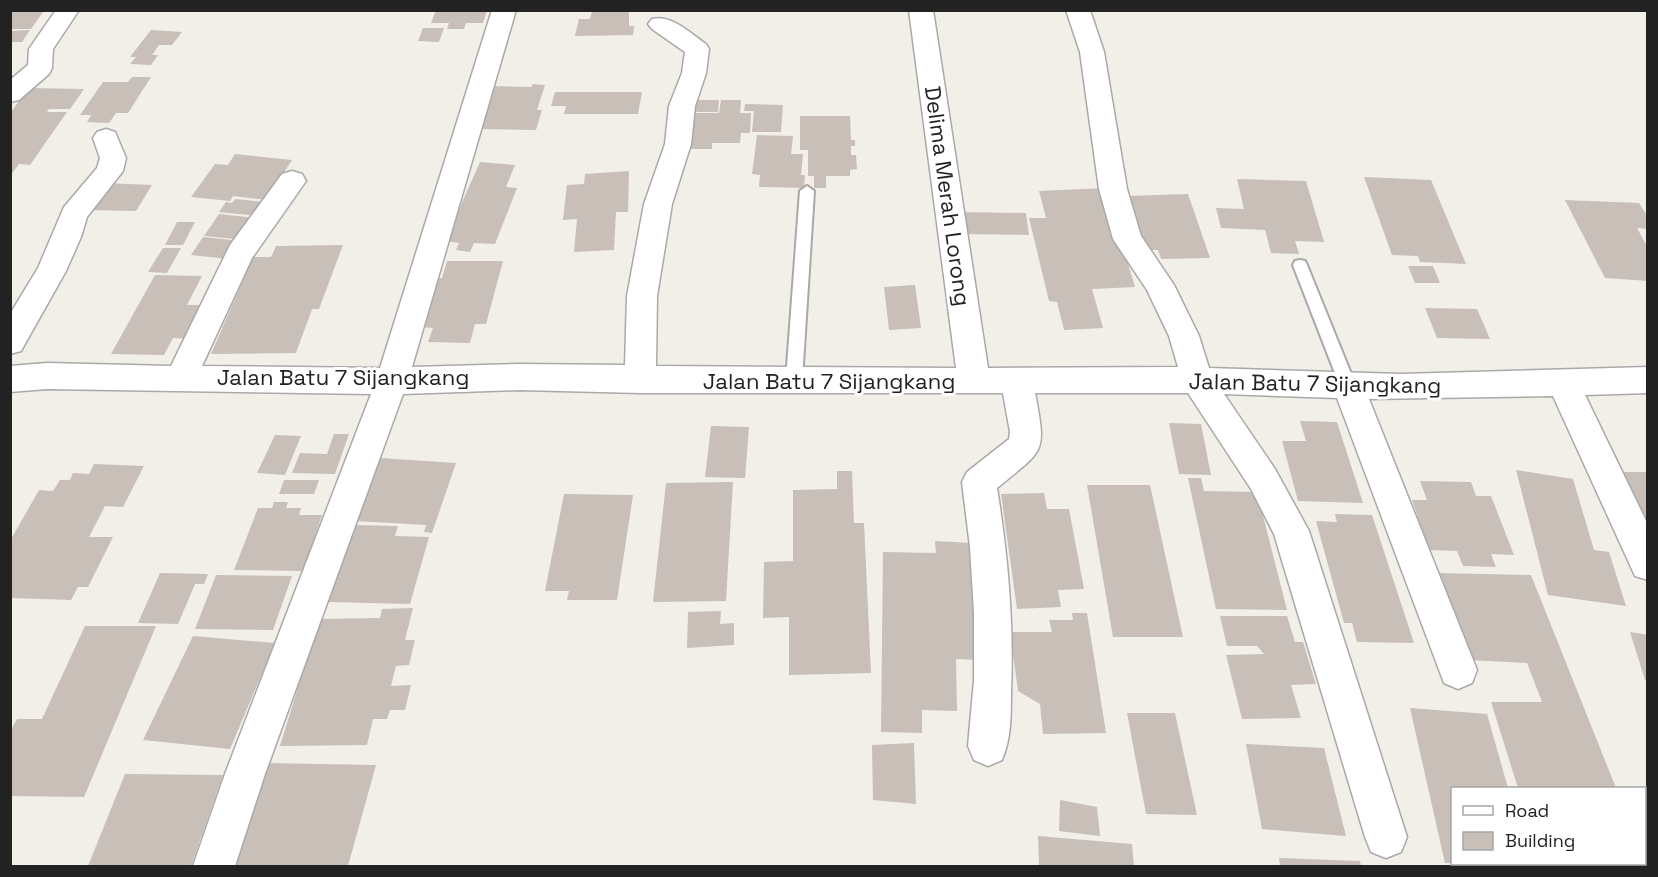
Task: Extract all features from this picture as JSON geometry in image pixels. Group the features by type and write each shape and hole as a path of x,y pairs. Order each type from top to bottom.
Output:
{"street":[{"path":"10,94 40,68 41,49 68,10"},
{"path":"213,867 245,774 392,381 504,10"},
{"name":"Delima Merah Lorong","path":"921,10 974,382"},
{"path":"1078,10 1092,52 1113,189 1127,239 1159,285 1184,336 1197,380 1263,479 1291,531 1386,837"},
{"path":"640,380 642,296 658,204 678,144 682,106 694,73 697,49 660,24"},
{"path":"10,342 51,270 67,237 74,214 110,171 113,158 106,138"},
{"path":"181,377 240,253 292,181"},
{"name":"Jalan Batu 7 Sijangkang","path":"10,379 47,376 392,381 520,376 640,380 974,382 1197,380 1401,387 1647,380"},
{"path":"988,746 992,714 992,572 979,482 1024,446 1026,432 1017,381"},
{"path":"1563,383 1647,564"},
{"path":"1348,386 1458,670"}],"lane":[{"path":"794,380 807,191"},
{"path":"1300,265 1348,386"}],"building":[{"path":"436,10 487,10 483,23 466,23 464,29 447,29 449,23 431,23"},
{"path":"629,10 629,26 634,26 633,35 575,36 579,19 590,19 592,11"},
{"path":"10,12 43,12 31,29 10,29"},
{"path":"423,28 444,28 439,42 418,41"},
{"path":"30,30 22,42 10,42 10,31"},
{"path":"151,30 182,32 172,45 159,45 152,55 158,55 151,65 130,64 136,57 130,57"},
{"path":"132,77 151,77 128,113 116,113 109,123 87,122 91,115 80,115 103,82 128,82"},
{"path":"532,84 545,85 537,110 542,110 536,130 475,129 490,86 532,87"},
{"path":"29,88 84,89 70,109 49,109 47,112 67,112 30,165 19,164 10,176 10,113"},
{"path":"555,92 642,92 638,114 564,114 566,106 551,106"},
{"path":"695,100 719,100 718,112 694,112"},
{"path":"721,100 741,100 740,113 751,113 750,133 741,133 740,143 712,143 712,149 687,149 692,113 719,113"},
{"path":"745,104 783,105 781,132 752,132 754,111 744,111"},
{"path":"800,116 850,116 851,140 855,140 855,146 851,146 851,155 856,155 857,169 850,170 850,176 826,176 826,188 814,188 814,176 808,176 808,150 800,150"},
{"path":"757,135 793,136 791,154 803,154 801,175 805,175 804,188 759,187 760,175 752,174"},
{"path":"235,154 292,160 266,200 233,196 230,201 191,197 215,164 228,165"},
{"path":"480,162 515,165 506,187 517,188 495,244 474,243 470,252 456,250 459,243 445,241"},
{"path":"629,171 628,212 616,212 614,250 574,252 577,219 563,220 567,185 584,184 585,174"},
{"path":"1364,177 1431,180 1466,264 1420,262 1418,256 1392,255"},
{"path":"1237,179 1306,181 1324,242 1295,241 1299,254 1271,253 1265,230 1221,228 1216,208 1244,209"},
{"path":"103,183 152,185 136,211 85,210"},
{"path":"1105,188 1135,287 1092,289 1103,328 1064,330 1057,302 1049,301 1029,218 1046,218 1039,191"},
{"path":"1188,194 1210,258 1161,259 1158,250 1141,250 1125,196"},
{"path":"235,199 265,202 259,216 219,212 226,202 232,203"},
{"path":"1565,200 1639,203 1648,217 1648,229 1637,228 1648,248 1648,281 1605,278"},
{"path":"957,212 1026,213 1029,235 959,234"},
{"path":"219,214 256,218 245,240 204,236"},
{"path":"177,222 195,222 183,245 165,245"},
{"path":"203,237 241,241 229,259 191,255"},
{"path":"343,245 319,309 312,309 296,353 211,354 245,276 234,276 243,257 271,257 276,246"},
{"path":"163,248 181,248 167,273 148,272"},
{"path":"447,261 503,261 486,324 475,324 470,343 428,342 433,328 418,327 434,278 442,278"},
{"path":"1408,266 1433,266 1440,283 1415,283"},
{"path":"155,275 202,276 187,305 207,305 191,339 173,338 164,355 111,354"},
{"path":"915,285 921,328 889,330 884,287"},
{"path":"1425,308 1477,309 1490,339 1437,338"},
{"path":"1300,421 1337,422 1363,503 1298,501 1282,441 1306,441"},
{"path":"1169,423 1201,424 1211,475 1179,474"},
{"path":"711,426 749,427 745,478 705,477"},
{"path":"334,434 349,434 335,474 292,473 300,453 327,454"},
{"path":"275,435 301,436 285,475 257,473"},
{"path":"380,458 456,463 432,533 424,532 426,525 355,521"},
{"path":"94,464 144,466 123,507 105,506 89,537 113,537 88,587 78,587 71,600 10,598 10,541 39,490 53,491 60,480 70,480 73,473 89,474"},
{"path":"1516,470 1573,479 1594,550 1609,552 1626,606 1548,595"},
{"path":"837,471 852,471 854,523 864,523 871,673 789,675 789,617 763,618 764,562 793,561 793,490 837,489"},
{"path":"1611,472 1648,472 1648,542"},
{"path":"1188,478 1201,478 1204,491 1257,492 1287,610 1216,609"},
{"path":"284,480 319,480 314,494 279,494"},
{"path":"1420,481 1471,482 1476,496 1491,496 1514,555 1491,554 1496,567 1463,566 1457,551 1429,550 1412,500 1427,500"},
{"path":"733,482 726,601 653,602 666,483"},
{"path":"1087,485 1150,485 1183,637 1113,637"},
{"path":"1044,493 1047,509 1069,509 1084,589 1058,590 1061,607 1017,609 1001,494"},
{"path":"564,494 633,495 617,600 567,600 569,591 545,591"},
{"path":"274,502 288,502 286,508 301,508 299,515 322,515 303,571 234,570 258,508 272,508"},
{"path":"1335,514 1372,515 1414,643 1357,642 1352,623 1344,623 1316,521 1337,522"},
{"path":"354,525 398,526 395,536 429,537 410,604 328,602"},
{"path":"935,541 971,543 976,660 956,659 957,711 922,710 922,733 881,732 883,552 936,553"},
{"path":"160,573 208,574 204,584 195,584 178,624 138,623"},
{"path":"1440,573 1531,575 1616,787 1518,787 1491,702 1542,702 1527,663 1469,660"},
{"path":"216,575 292,576 273,630 195,629"},
{"path":"413,608 405,640 415,640 409,665 396,666 391,686 411,685 405,710 390,710 387,719 373,719 367,745 280,746 319,619 380,618 382,609"},
{"path":"721,611 720,624 734,623 734,645 687,648 688,612"},
{"path":"1072,613 1087,613 1106,733 1043,734 1040,704 1018,691 1010,632 1052,632 1049,620 1073,620"},
{"path":"1220,616 1287,616 1295,642 1303,642 1316,684 1291,685 1301,718 1242,719 1226,655 1264,654 1257,646 1227,646"},
{"path":"85,626 156,626 84,797 10,796 10,732 17,719 42,719"},
{"path":"1630,632 1648,635 1648,681 1645,680"},
{"path":"193,636 275,643 230,749 143,740"},
{"path":"1410,708 1487,714 1508,787 1451,787 1451,863 1445,863"},
{"path":"1127,713 1175,713 1197,815 1146,814"},
{"path":"914,743 916,804 873,800 872,745"},
{"path":"1246,744 1324,748 1346,836 1262,829"},
{"path":"265,763 376,765 348,866 230,866"},
{"path":"125,774 223,775 191,866 88,866"},
{"path":"1060,800 1097,807 1100,836 1059,831"},
{"path":"1038,836 1132,844 1134,866 1039,866"},
{"path":"1279,858 1360,861 1361,866 1280,866"},
{"path":"1488,865 1530,866 1497,866"}]}
